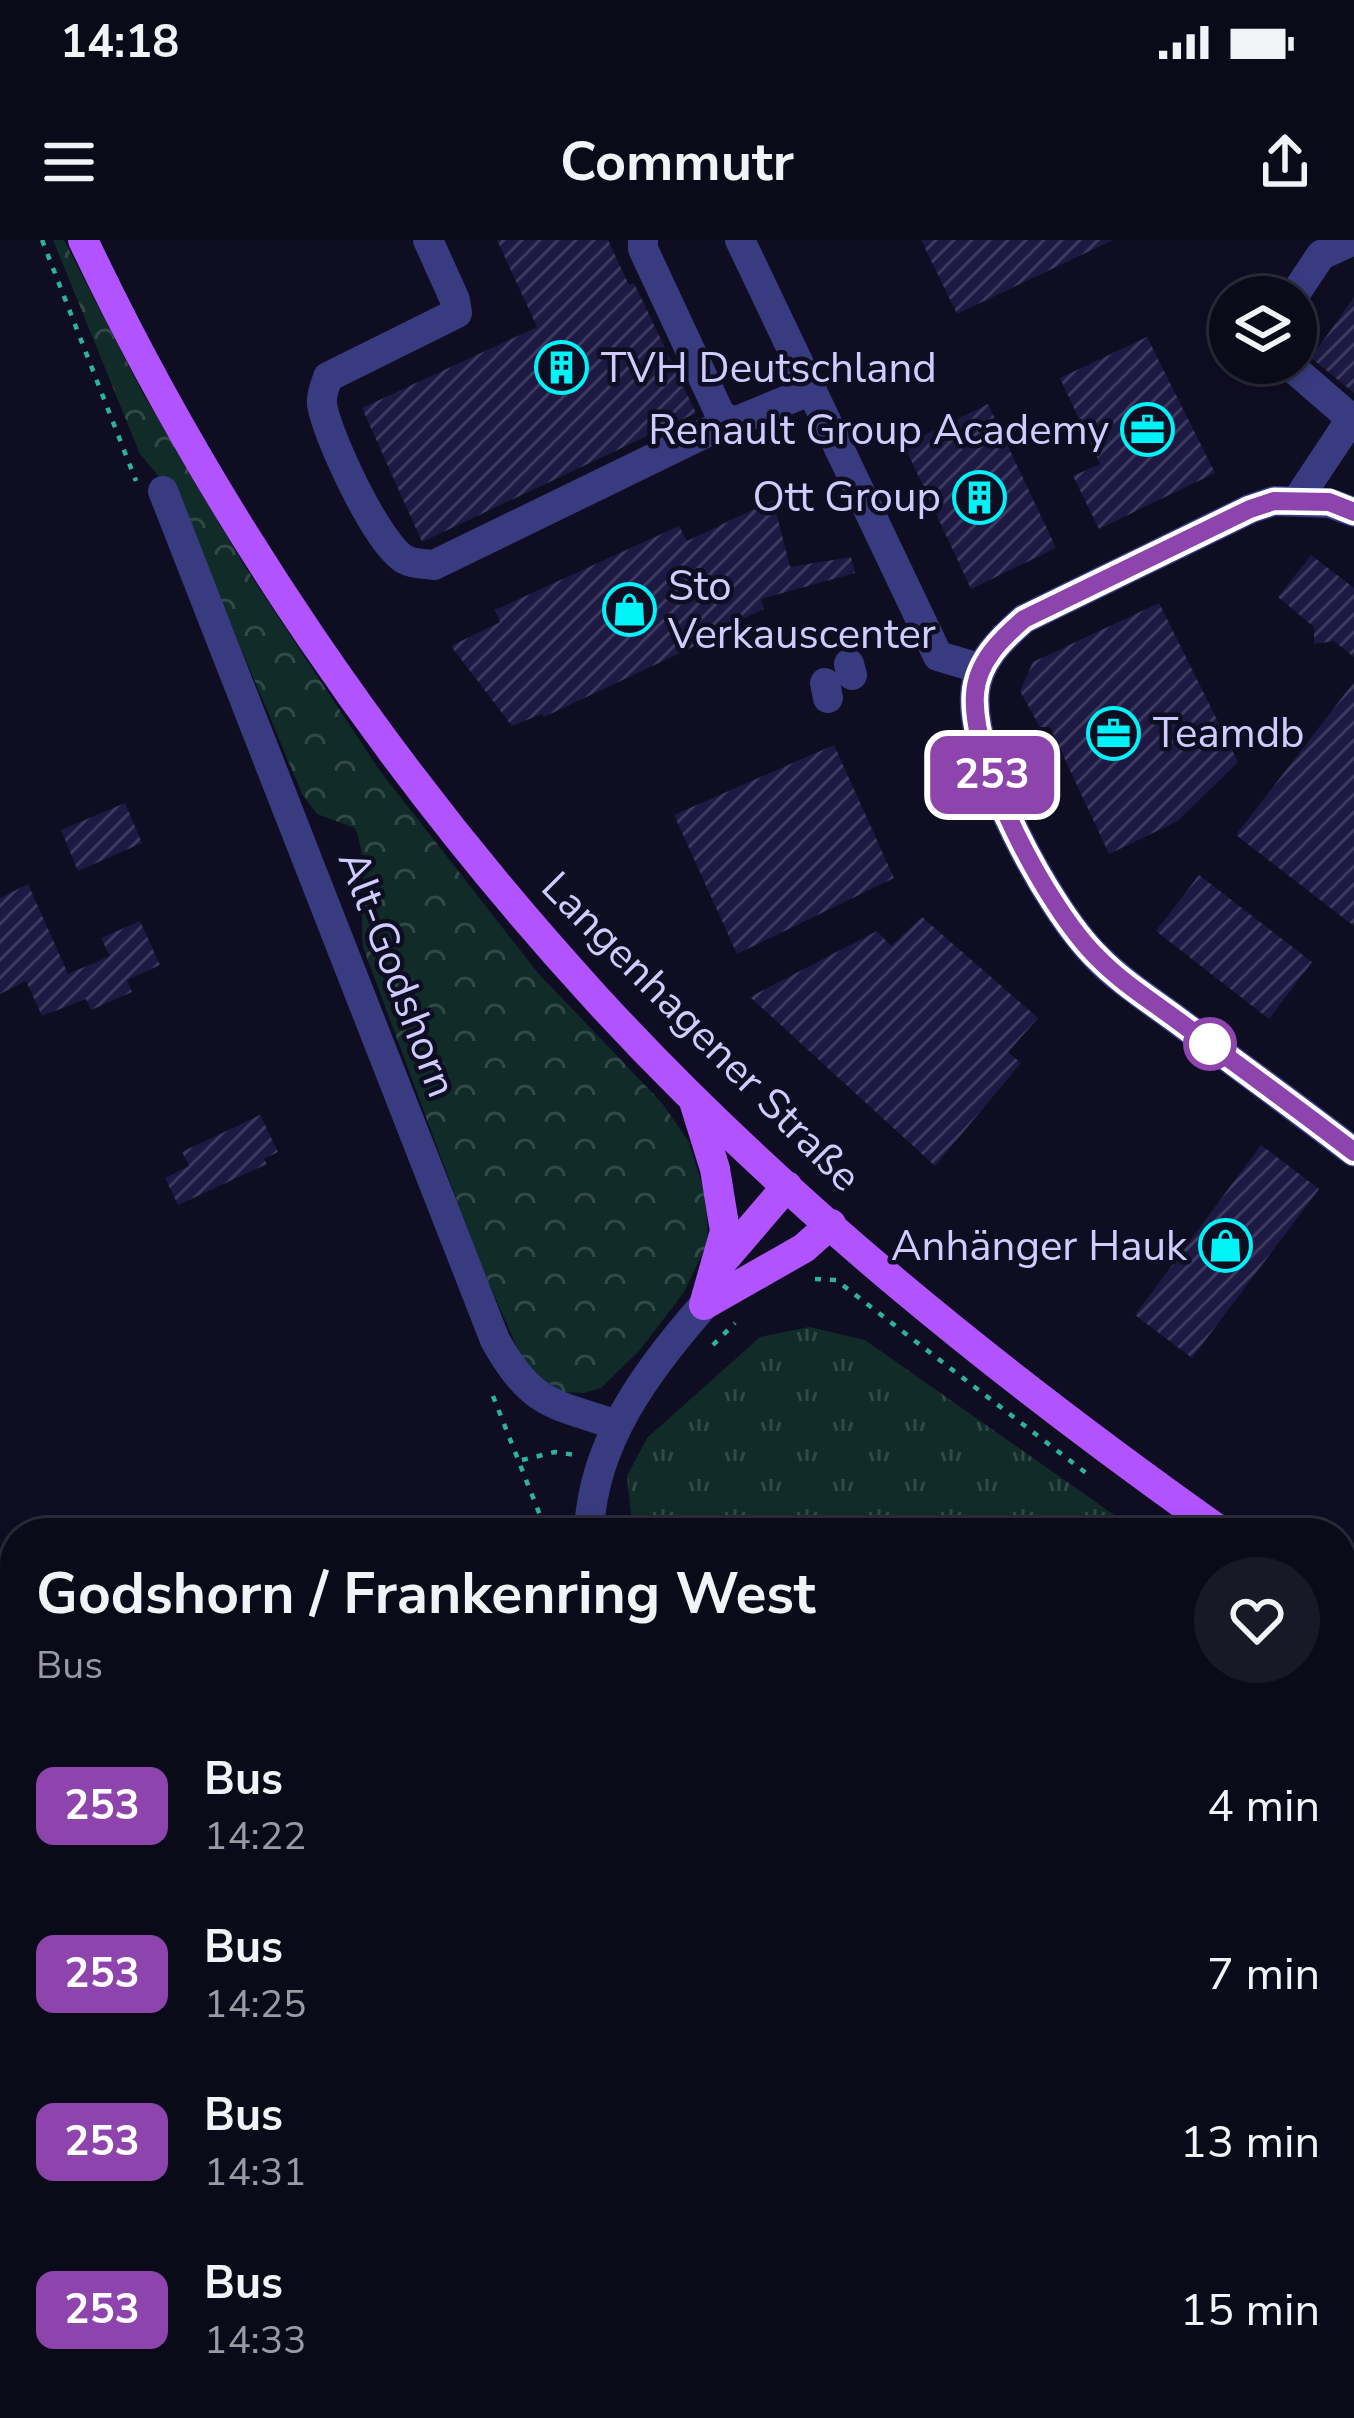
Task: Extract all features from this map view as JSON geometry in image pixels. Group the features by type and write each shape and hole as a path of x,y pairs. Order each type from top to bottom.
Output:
{"main road":[{"name":"Langenhagener Straße","path":"83,240 187,441 277,585 391,746 520,911 597,999 831,1224 976,1345 1203,1518"},
{"path":"692,1095 715,1169 725,1231 704,1305"},
{"path":"714,1271 787,1186"},
{"path":"704,1305 804,1248 831,1224"}],"street":[{"path":"428,240 457,313 328,377 321,398 327,427 352,478 386,541 404,560 434,565 730,421 812,390"},
{"path":"643,240 643,249 682,320 720,414 730,421"},
{"path":"740,240 938,656 982,670"},
{"path":"1307,276 1321,256 1354,240"},
{"path":"1298,499 1352,420 1311,384"},
{"name":"Alt-Godshorn","path":"163,491 495,1340 515,1377 549,1402 618,1425"},
{"path":"1354,512 1329,502 1298,499 1250,509 1024,619 1001,639 974,692 985,760 1042,885 1068,925 1108,968 1354,1152"},
{"path":"590,1518 603,1460 618,1425 659,1356 704,1305"}],"path":[{"path":"796,1278 836,1280 1098,1482"},
{"path":"700,1357 746,1312"},
{"path":"520,1461 556,1452 603,1460"}],"green space":[{"path":"53,240 64,240 141,390 244,565 380,771 538,973 662,1103 689,1142 706,1198 708,1242 684,1292 640,1350 601,1388 563,1392 523,1361 479,1260 363,947 363,872 355,828 317,814 302,794 180,502 140,454"},
{"path":"809,1327 865,1340 1119,1518 631,1518 627,1476 647,1438 760,1337"}],"building":[{"name":"TVH Deutschland","path":"497,240 608,240 629,285 634,283 696,413 422,542 362,408 537,327"},
{"path":"921,240 1113,240 957,314"},
{"path":"1354,297 1354,393 1317,363 1317,349"},
{"path":"1147,337 1215,473 1099,529 1073,476 1100,464 1060,378"},
{"name":"Ott Group","path":"988,404 1056,548 971,589 904,445"},
{"name":"Sto Verkauscenter","path":"773,500 790,567 851,557 855,573 761,599 764,609 727,626 729,630 544,717 512,726 451,646 500,622 495,610 679,526 687,541"},
{"path":"1311,555 1354,588 1354,657 1334,641 1314,644 1314,627 1278,597"},
{"path":"1159,603 1238,762 1178,821 1109,854 1050,727 1040,727 1020,691 1033,662"},
{"path":"1354,682 1354,926 1236,835"},
{"path":"834,745 894,878 737,954 674,815"},
{"path":"125,803 142,843 78,871 61,830"},
{"path":"1199,875 1312,962 1269,1019 1156,931"},
{"path":"28,884 68,974 110,956 101,938 140,921 160,965 127,980 132,992 91,1010 86,999 42,1016 26,981 0,994 0,898"},
{"path":"922,917 1038,1018 1008,1052 1021,1063 935,1166 750,997 877,931 891,946"},
{"path":"260,1115 278,1152 264,1159 267,1164 178,1205 165,1178 189,1166 182,1152"},
{"path":"1261,1145 1319,1189 1192,1358 1135,1315"}],"bus line":[{"name":"253","path":"1354,512 1329,502 1298,499 1250,509 1024,619 985,661 974,692 985,760 1042,885 1068,925 1108,968 1354,1152"}],"place":[{"name":"TVH Deutschland","path":"562,368"},
{"name":"Renault Group Academy","path":"1148,430"},
{"name":"Ott Group","path":"980,497"},
{"name":"Sto Verkauscenter","path":"629,610"},
{"name":"Teamdb","path":"1114,733"},
{"name":"Anhänger Hauk","path":"1226,1246"}]}
